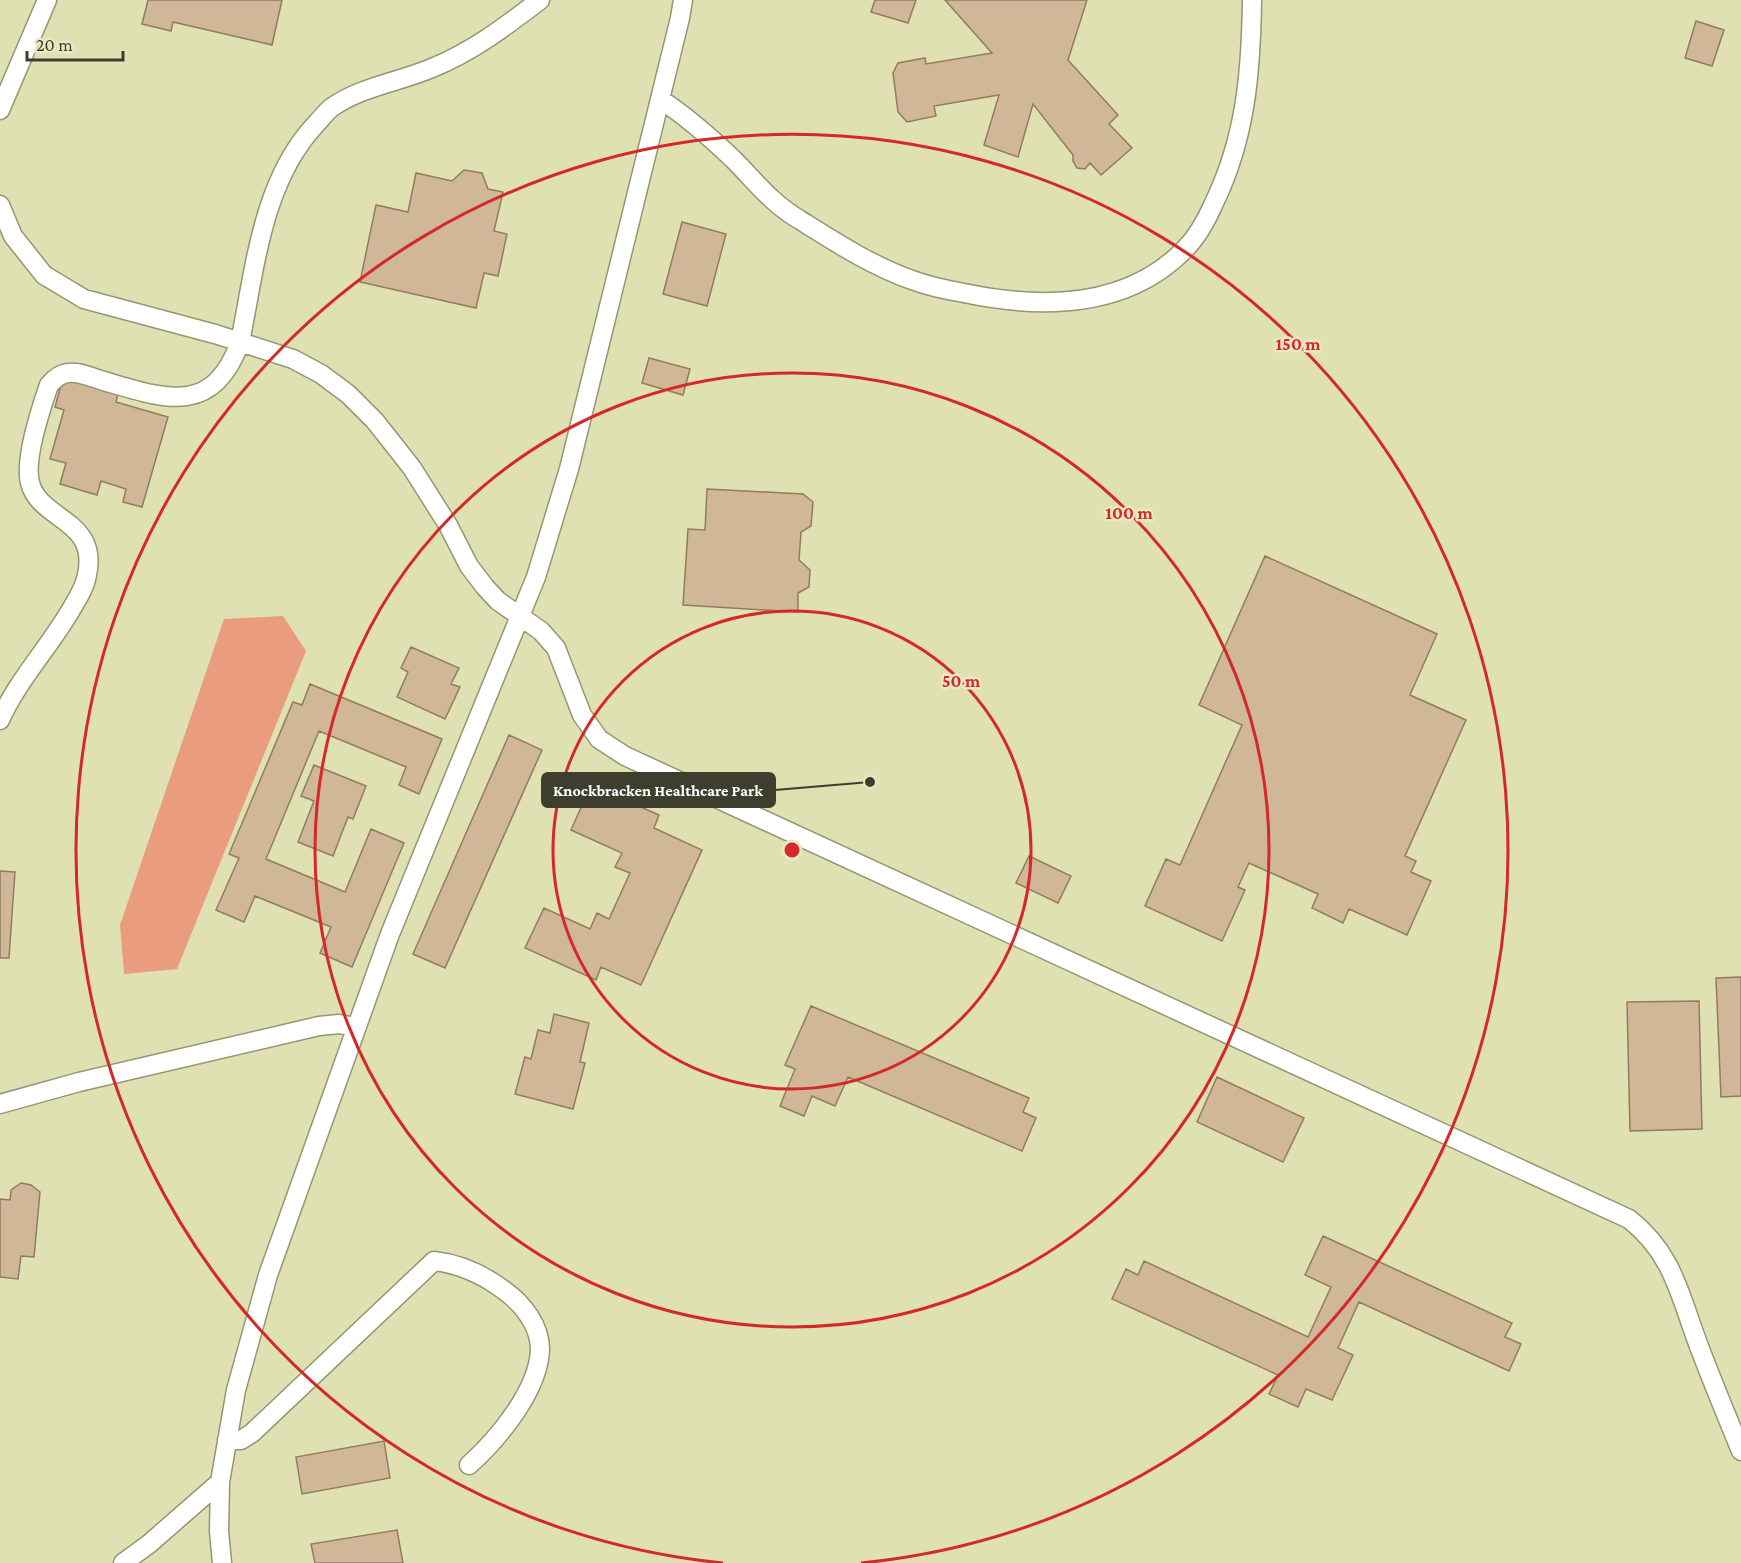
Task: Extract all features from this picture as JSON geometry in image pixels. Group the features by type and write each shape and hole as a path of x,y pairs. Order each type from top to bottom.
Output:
{"lane":[{"path":"0,110 4,94 47,0"},
{"path":"0,720 19,687 65,621 81,592 87,574 88,558 85,543 77,530 37,496 30,483 28,463 49,385 55,379 68,373 152,395 187,397 206,391 227,369 240,342 272,197 288,162 307,134 330,108 358,94 431,69 461,55 540,0"},
{"path":"222,1563 219,1531 220,1482 226,1440 236,1390 268,1275 390,934 536,577 569,469 683,0"},
{"path":"660,99 699,127 735,161 767,197 798,219 876,265 912,281 987,298 1025,303 1055,303 1086,299 1113,293 1138,283 1164,267 1186,248 1206,221 1226,177 1246,103 1251,62 1252,0"},
{"path":"0,205 13,237 44,275 84,299 293,359 321,374 348,394 375,421 412,468 448,525 469,566 485,588 498,601 541,631 556,648 582,714 599,739 625,756 1629,1219 1645,1231 1672,1271 1741,1451"},
{"path":"0,1104 80,1082 319,1026 339,1024 356,1027"},
{"path":"226,1440 241,1440 252,1433 434,1261 452,1263 473,1271 512,1296 527,1312 536,1329 540,1347 537,1365 528,1388 507,1426 470,1465"},
{"path":"123,1563 149,1544 220,1482"}],"shaded area":[{"path":"0,0 1741,0 1741,1563 0,1563"},
{"path":"283,616 306,651 177,969 124,974 120,925 224,619"}],"building":[{"path":"148,0 282,0 272,45 173,22 171,31 142,24"},
{"path":"875,0 916,0 908,23 871,12"},
{"path":"945,0 1087,0 1068,60 1118,115 1109,124 1132,148 1101,175 1090,163 1085,169 1077,168 1073,155 1033,104 1018,157 984,145 999,95 934,106 936,116 907,122 898,112 893,73 898,63 925,58 926,64 992,53"},
{"path":"1696,21 1724,30 1712,66 1685,58"},
{"path":"464,170 482,173 488,189 503,192 494,231 507,234 498,276 484,273 476,308 360,282 376,205 408,212 416,173 452,181"},
{"path":"682,222 726,234 707,306 663,294"},
{"path":"649,358 690,369 683,395 642,383"},
{"path":"63,378 118,394 116,402 168,417 142,507 123,502 126,489 101,481 97,495 60,484 66,463 50,459 64,410 55,407"},
{"path":"707,489 803,494 813,502 811,526 801,532 799,560 810,570 809,587 798,593 798,612 683,605 688,529 705,530"},
{"path":"1265,556 1437,634 1410,695 1466,720 1405,856 1416,861 1411,872 1431,881 1407,935 1349,909 1343,923 1312,908 1318,894 1249,863 1238,887 1245,890 1222,941 1145,906 1166,859 1180,865 1242,725 1199,705"},
{"path":"411,647 459,668 451,684 460,687 445,719 397,697 408,672 401,668"},
{"path":"310,684 442,739 419,794 399,785 406,767 319,731 266,859 345,892 371,829 404,843 352,967 320,953 331,927 255,896 244,922 216,910 239,858 229,854 293,702 302,705"},
{"path":"509,735 542,750 445,968 413,954"},
{"path":"314,765 366,786 353,819 348,817 333,856 298,842 314,801 301,796"},
{"path":"591,785 659,815 654,828 702,850 641,985 601,967 596,980 525,948 544,908 590,929 597,913 609,919 630,873 615,867 622,853 571,830"},
{"path":"1029,856 1071,876 1058,903 1016,883"},
{"path":"0,871 15,872 9,958 0,958"},
{"path":"1741,977 1741,1096 1721,1097 1716,978"},
{"path":"1699,1001 1702,1129 1630,1131 1627,1002"},
{"path":"811,1006 1029,1098 1023,1112 1036,1118 1022,1151 848,1077 835,1106 812,1096 804,1116 780,1106 795,1069 785,1065"},
{"path":"554,1014 589,1023 580,1062 585,1063 573,1109 515,1094 525,1057 531,1059 538,1030 550,1033"},
{"path":"1217,1077 1304,1118 1283,1162 1197,1122"},
{"path":"21,1183 31,1185 40,1192 34,1257 21,1256 18,1279 0,1277 0,1199 10,1200 11,1190"},
{"path":"1323,1236 1512,1323 1505,1337 1521,1344 1509,1371 1359,1302 1338,1348 1353,1355 1332,1400 1306,1389 1298,1407 1269,1394 1278,1375 1112,1299 1126,1269 1138,1275 1144,1261 1308,1337 1331,1287 1305,1275"},
{"path":"384,1441 390,1478 302,1494 296,1457"},
{"path":"397,1530 403,1563 315,1563 311,1544"}],"place":[{"name":"Knockbracken Healthcare Park","path":"870,782"}]}
